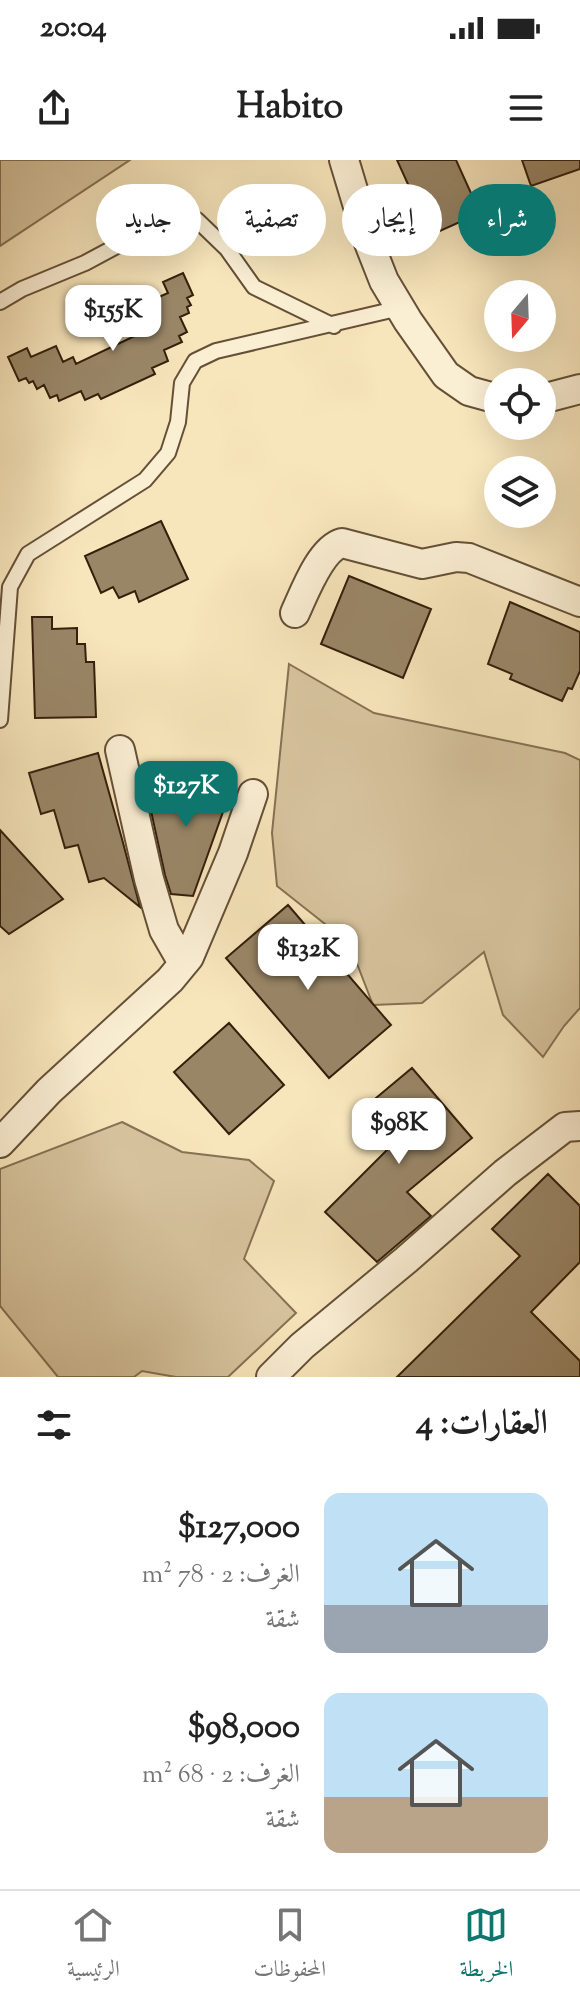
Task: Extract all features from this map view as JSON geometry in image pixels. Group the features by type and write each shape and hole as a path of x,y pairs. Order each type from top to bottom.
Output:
{"street":[{"path":"344,160 369,243 384,281 400,308 446,375 469,391 484,395"},
{"path":"556,395 580,389"},
{"path":"295,613 319,564 336,545 342,543 412,563 469,558 580,602"},
{"path":"120,750 149,879 164,930 183,963"},
{"path":"0,1143 49,1091 125,1024 183,963 193,947 233,853 253,794"},
{"path":"271,1377 302,1346 505,1173 565,1127 580,1126"}],"lane":[{"path":"0,302 22,289 85,263 171,217 197,220 227,249 254,287 334,326"},
{"path":"0,720 10,587 28,554 145,480 168,453 178,422 182,383 195,361 216,351 334,326 400,308"}],"shaded area":[{"path":"0,160 130,160 0,246"},
{"path":"289,664 374,713 565,753 580,760 580,1008 543,1057 503,1015 484,952 422,1003 373,1005 349,943 277,886 272,833"},
{"path":"122,1122 182,1152 249,1160 274,1181 244,1259 296,1313 228,1377 176,1377 142,1371 134,1377 58,1377 0,1306 0,1169"}],"building":[{"path":"397,160 456,160 467,184 458,184 458,223 442,230 442,184 408,184"},
{"path":"522,160 580,160 580,169 530,184"},
{"path":"183,273 193,295 187,298 191,305 187,307 189,313 180,317 187,332 179,336 182,342 164,350 168,361 152,368 155,374 101,399 98,394 85,400 81,391 59,401 57,395 50,398 44,385 37,389 33,381 29,383 26,378 19,381 8,357 27,348 31,357 56,346 63,362 73,357 76,364 141,333 137,325 148,320 141,305 168,293 163,282"},
{"path":"161,521 188,579 139,602 135,591 119,598 113,587 101,593 85,556"},
{"path":"349,576 431,609 403,678 321,644"},
{"path":"510,602 580,632 580,671 572,689 568,688 562,701 510,679 512,674 488,664"},
{"path":"32,617 52,617 52,629 77,628 77,644 85,644 86,662 94,662 96,717 35,718"},
{"path":"98,753 140,907 104,878 89,882 78,845 65,848 54,810 41,814 29,773"},
{"path":"165,772 229,795 193,896 171,894 165,875 151,811"},
{"path":"0,830 63,899 9,934 0,926"},
{"path":"288,905 391,1025 329,1078 226,958"},
{"path":"229,1023 284,1085 229,1134 174,1072"},
{"path":"412,1068 472,1138 407,1192 431,1216 377,1262 325,1212 394,1143 364,1108"},
{"path":"548,1174 580,1206 580,1262 531,1312 580,1361 580,1377 397,1377 520,1256 492,1229"}]}
